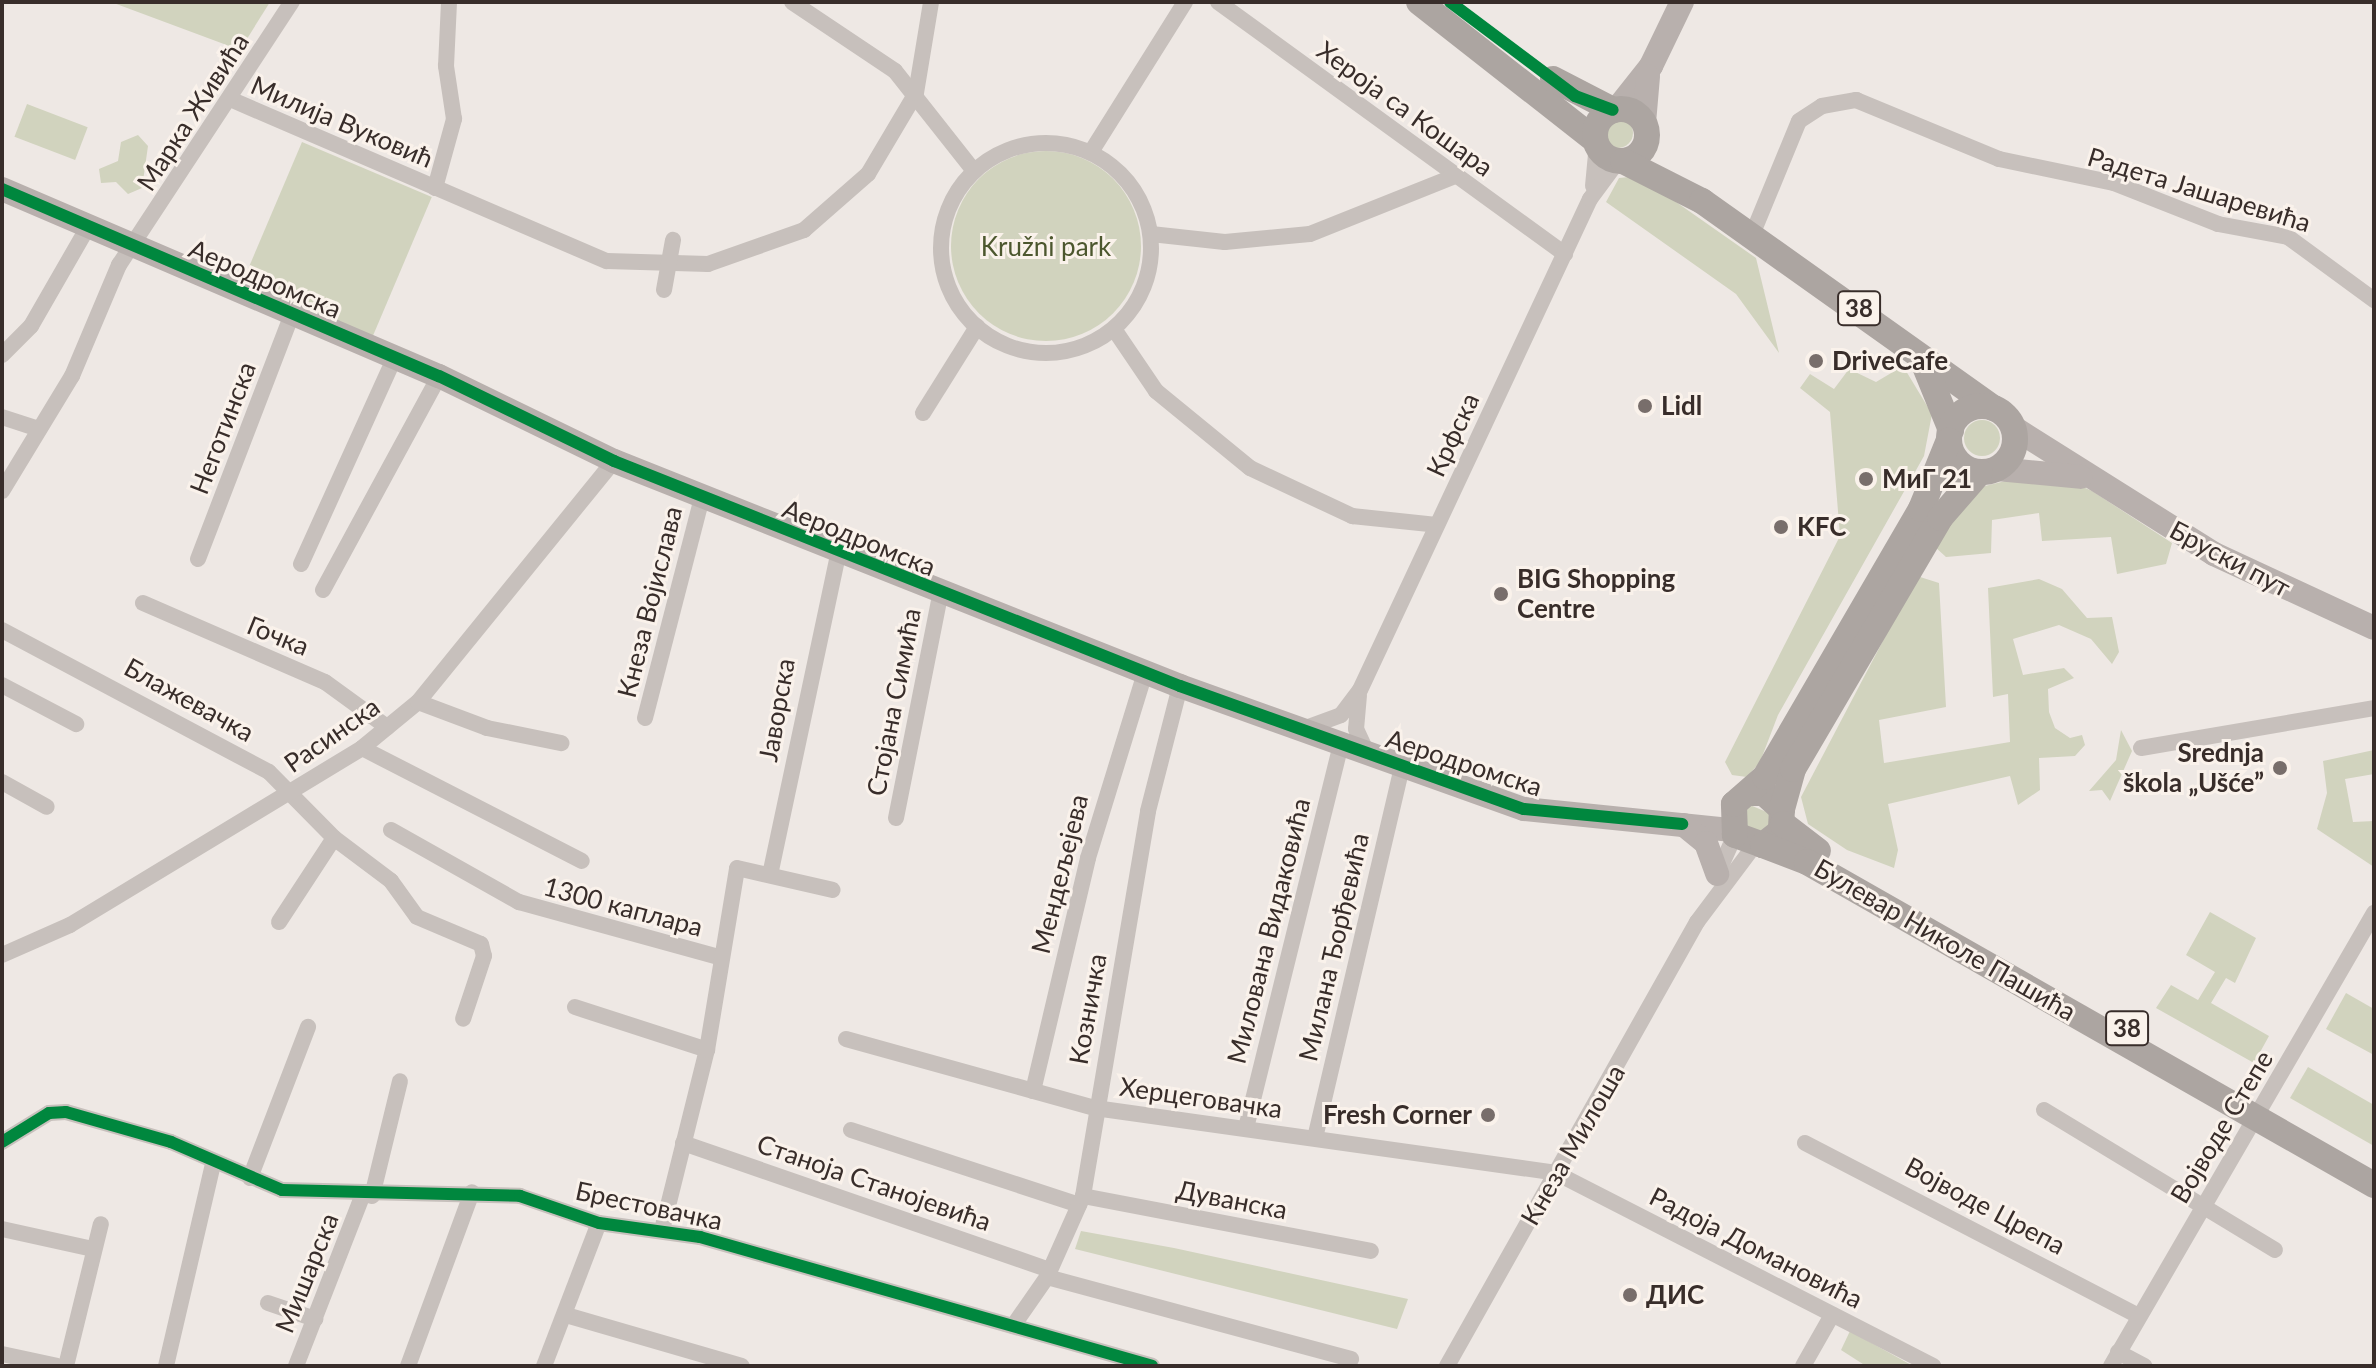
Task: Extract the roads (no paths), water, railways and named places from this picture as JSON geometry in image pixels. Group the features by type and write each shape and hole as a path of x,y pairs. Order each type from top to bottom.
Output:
{"main road":[{"name":"38","path":"1419,2 1620,161 1702,201 1915,347 2014,428"},
{"name":"38","path":"1450,2 1575,96 1615,110 1646,131 1702,201"},
{"path":"1596,142 1600,120 1615,110"},
{"path":"1620,161 1639,154 1646,131"},
{"path":"1915,347 1960,464 1988,471"},
{"path":"1950,435 1963,413 1993,408"},
{"path":"1744,826 1783,816 1789,778 1940,518 2014,448 2014,428"},
{"name":"Кнеза Милоша","path":"1744,826 1765,777 1921,509 1950,435"},
{"path":"1789,778 1790,816 1814,848"},
{"name":"38","path":"1744,826 1772,797 1783,816"},
{"name":"Булевар Николе Пашића","path":"1783,816 1814,848 2260,1112 2374,1185"},
{"name":"Булевар Николе Пашића","path":"1744,826 2260,1112 2374,1169"}],"street":[{"name":"Марка Живића","path":"2,491 39,429 133,247 292,2"},
{"name":"Милија Вуковић","path":"435,188 454,119 446,66 449,2"},
{"path":"792,2 850,35 916,93 974,171"},
{"name":"Милија Вуковић","path":"230,99 607,261 670,266 730,259 804,230 868,174 916,93 931,2"},
{"path":"1091,152 1185,2"},
{"name":"Хероја са Кошара","path":"1218,2 1565,254"},
{"path":"1615,110 1651,66 1682,2"},
{"path":"1646,131 1651,66"},
{"name":"Радета Јашаревића","path":"1752,235 1799,121 1822,106 1856,100 2012,163 2114,183 2218,224 2288,237 2374,300"},
{"name":"Крфска","path":"1590,199 1596,142"},
{"path":"1067,144 1091,152 1131,185 1151,234 1148,276 1114,329 1079,347 1045,353 1009,346 977,327 957,305 942,262 947,212 974,171 1017,146 1067,144"},
{"name":"Крфска","path":"1360,690 1590,199 1620,161"},
{"path":"1151,234 1225,242 1310,234 1455,176"},
{"name":"Аеродромска","path":"2,189 439,376 614,461 838,555 1402,768 1524,809 1682,824 1744,826"},
{"path":"2,355 31,326 88,227"},
{"path":"664,290 673,240"},
{"name":"Неготинска","path":"198,559 292,314"},
{"path":"923,413 977,327"},
{"path":"1114,329 1156,391 1250,468 1352,516 1437,525"},
{"path":"301,564 395,357"},
{"path":"323,590 439,376"},
{"path":"2,417 39,429"},
{"name":"Бруски пут","path":"2014,428 2214,554 2374,628"},
{"name":"Расинска","path":"2,955 70,925 228,823 291,793 362,748 418,702 614,461"},
{"name":"Бруски пут","path":"1988,471 2091,479"},
{"name":"Кнеза Војислава","path":"645,718 702,498"},
{"name":"Јаворска","path":"770,875 838,555"},
{"name":"Стојана Симића","path":"896,818 940,595"},
{"name":"Гочка","path":"143,603 325,682 387,727"},
{"name":"Блажевачка","path":"2,630 210,737 291,793 334,838 391,881 417,917 484,949 463,1019"},
{"name":"Мендељејева","path":"1033,1091 1088,858 1145,673"},
{"path":"2,685 76,724"},
{"name":"Козничка","path":"1013,1326 1048,1274 1081,1200 1148,811 1180,686"},
{"path":"1298,729 1330,722 1360,690"},
{"path":"1360,690 1356,729 1368,755"},
{"path":"418,702 487,728 561,743"},
{"path":"2141,748 2374,708"},
{"name":"Милована Видаковића","path":"1246,1128 1341,745"},
{"path":"362,748 582,861"},
{"name":"Милана Ђорђевића","path":"1315,1138 1402,768"},
{"path":"2,782 47,807"},
{"path":"1682,824 1706,843 1717,874"},
{"name":"Кнеза Милоша","path":"1697,922 1717,874 1744,826"},
{"name":"Кнеза Милоша","path":"1449,1365 1697,922 1744,826"},
{"name":"1300 каплара","path":"391,830 519,902 719,957"},
{"path":"279,922 334,838"},
{"path":"662,1230 707,1050 719,957 737,868 833,890"},
{"name":"Војводе Степе","path":"2114,1359 2374,913"},
{"path":"575,1007 707,1050"},
{"path":"250,1178 308,1027"},
{"name":"Херцеговачка","path":"846,1039 1095,1108 1556,1173"},
{"path":"367,1196 400,1081"},
{"path":"2044,1110 2275,1250"},
{"name":"Брестовачка","path":"2,1142 49,1113 66,1112 171,1142 213,1164 282,1190 367,1196 472,1192 520,1196 599,1223 662,1230 1152,1366"},
{"name":"Дуванска","path":"851,1130 1081,1200 1371,1251"},
{"name":"Станоја Станојевића","path":"683,1143 1048,1274 1351,1359"},
{"name":"Војводе Црепа","path":"1805,1143 2139,1316"},
{"path":"166,1366 213,1164"},
{"name":"Радоја Домановића","path":"1556,1173 1933,1366"},
{"path":"408,1366 472,1192"},
{"name":"Мишарска","path":"296,1366 367,1196"},
{"path":"544,1366 599,1223"},
{"path":"66,1366 101,1224"},
{"path":"2,1229 93,1249"},
{"path":"268,1303 315,1319"},
{"path":"566,1315 742,1366"},
{"path":"1803,1366 1832,1315"},
{"path":"2,1354 57,1366"},
{"path":"2114,1359 2144,1366"}],"place":[{"name":"DriveCafe","path":"1816,361"},
{"name":"Lidl","path":"1645,406"},
{"name":"МиГ 21","path":"1866,479"},
{"name":"KFC","path":"1781,527"},
{"name":"BIG Shopping Centre","path":"1501,594"},
{"name":"Srednja škola „Ušće”","path":"2280,768"},
{"name":"Fresh Corner","path":"1488,1115"},
{"name":"ДИС","path":"1630,1295"}],"park label":[{"name":"Kružni park","path":"1046,247"}]}
